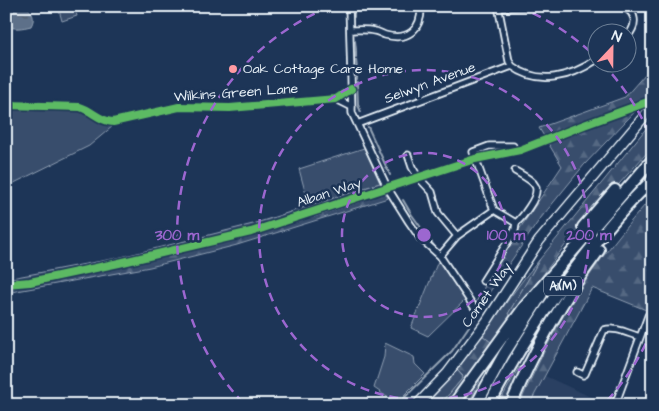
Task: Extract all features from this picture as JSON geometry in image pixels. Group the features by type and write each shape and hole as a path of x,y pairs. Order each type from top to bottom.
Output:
{"highway":[{"path":"453,405 569,244 653,149"},
{"name":"A1(M)","path":"476,405 525,319 591,228 653,159"},
{"path":"511,405 540,345 577,282 598,251 653,180"},
{"name":"A1(M)","path":"489,405 504,376 530,334 564,284 621,213 653,180"},
{"path":"525,306 591,228"}],"main road":[{"name":"Comet Way","path":"416,405 447,374 487,321 545,234 651,108"}],"street":[{"path":"349,6 352,108 357,124 387,186 420,238 440,256 474,307"},
{"path":"350,30 375,31 394,36 408,34 417,27 421,6"},
{"path":"534,6 499,7 509,61 512,66 533,76 556,78 586,66"},
{"path":"618,6 630,12 634,17 634,22"},
{"name":"Selwyn Avenue","path":"357,124 512,66"},
{"name":"Wilkins Green Lane","path":"6,105 80,107 87,109 103,121 113,122 179,107 230,108 336,99 351,89"},
{"path":"336,99 352,108"},
{"path":"513,146 489,146 473,152 494,210 516,223"},
{"path":"408,155 418,177 432,192 438,213 457,236"},
{"path":"483,280 515,230 516,223 536,198 536,187 530,180 515,171"},
{"path":"440,256 457,236 494,210"},
{"path":"615,405 640,337 653,308"},
{"path":"576,372 585,374 604,330 609,328 640,337"}],"shaded area":[{"path":"545,376 606,404 606,405 529,405"}],"green space":[{"path":"58,6 74,6 77,16 62,21"},
{"path":"653,65 653,88 646,100 584,165 540,219 480,306 476,302 502,255 562,166 539,128 625,97"},
{"path":"6,108 80,110 102,123 113,126 89,146 6,187"},
{"path":"653,120 653,146 569,240 512,316 508,314 540,259"},
{"path":"364,148 380,183 309,206 299,169"},
{"path":"380,183 388,198 237,245 150,267 6,293 6,279 117,258 253,224"},
{"path":"653,196 653,299 646,310 592,288 529,405 519,405 545,349 584,283 622,232"},
{"path":"364,197 365,200 314,217 313,214"},
{"path":"540,259 508,314 512,316 492,343 482,335"},
{"path":"438,261 465,300 428,336 411,328"},
{"path":"482,335 492,343 448,405 440,405 461,380 463,376 457,370"},
{"path":"385,343 414,357 415,364 425,374 396,403 374,388 384,357"},
{"path":"519,367 523,370 507,405 498,405"},
{"path":"457,370 463,377 440,405 425,405"},
{"path":"477,379 480,381 468,405 460,405"}],"water":[{"path":"16,6 26,6 33,15 31,26 15,28 6,25 6,21 16,9"}],"waterway":[{"path":"354,6 354,17"},
{"path":"355,41 356,50"},
{"path":"356,51 356,57"},
{"path":"356,60 357,69"},
{"path":"357,71 357,79"},
{"path":"357,82 358,105 361,112"},
{"path":"368,127 390,175"},
{"path":"403,200 435,247"},
{"path":"397,405 452,351 476,316"}],"cycle path":[{"path":"6,105 80,107 104,120 113,122 179,107 230,108 336,99 351,89"},
{"name":"Alban Way","path":"6,284 30,282 251,232 475,159 520,150 653,100"}],"place":[{"name":"Oak Cottage Care Home","path":"233,69"}]}
